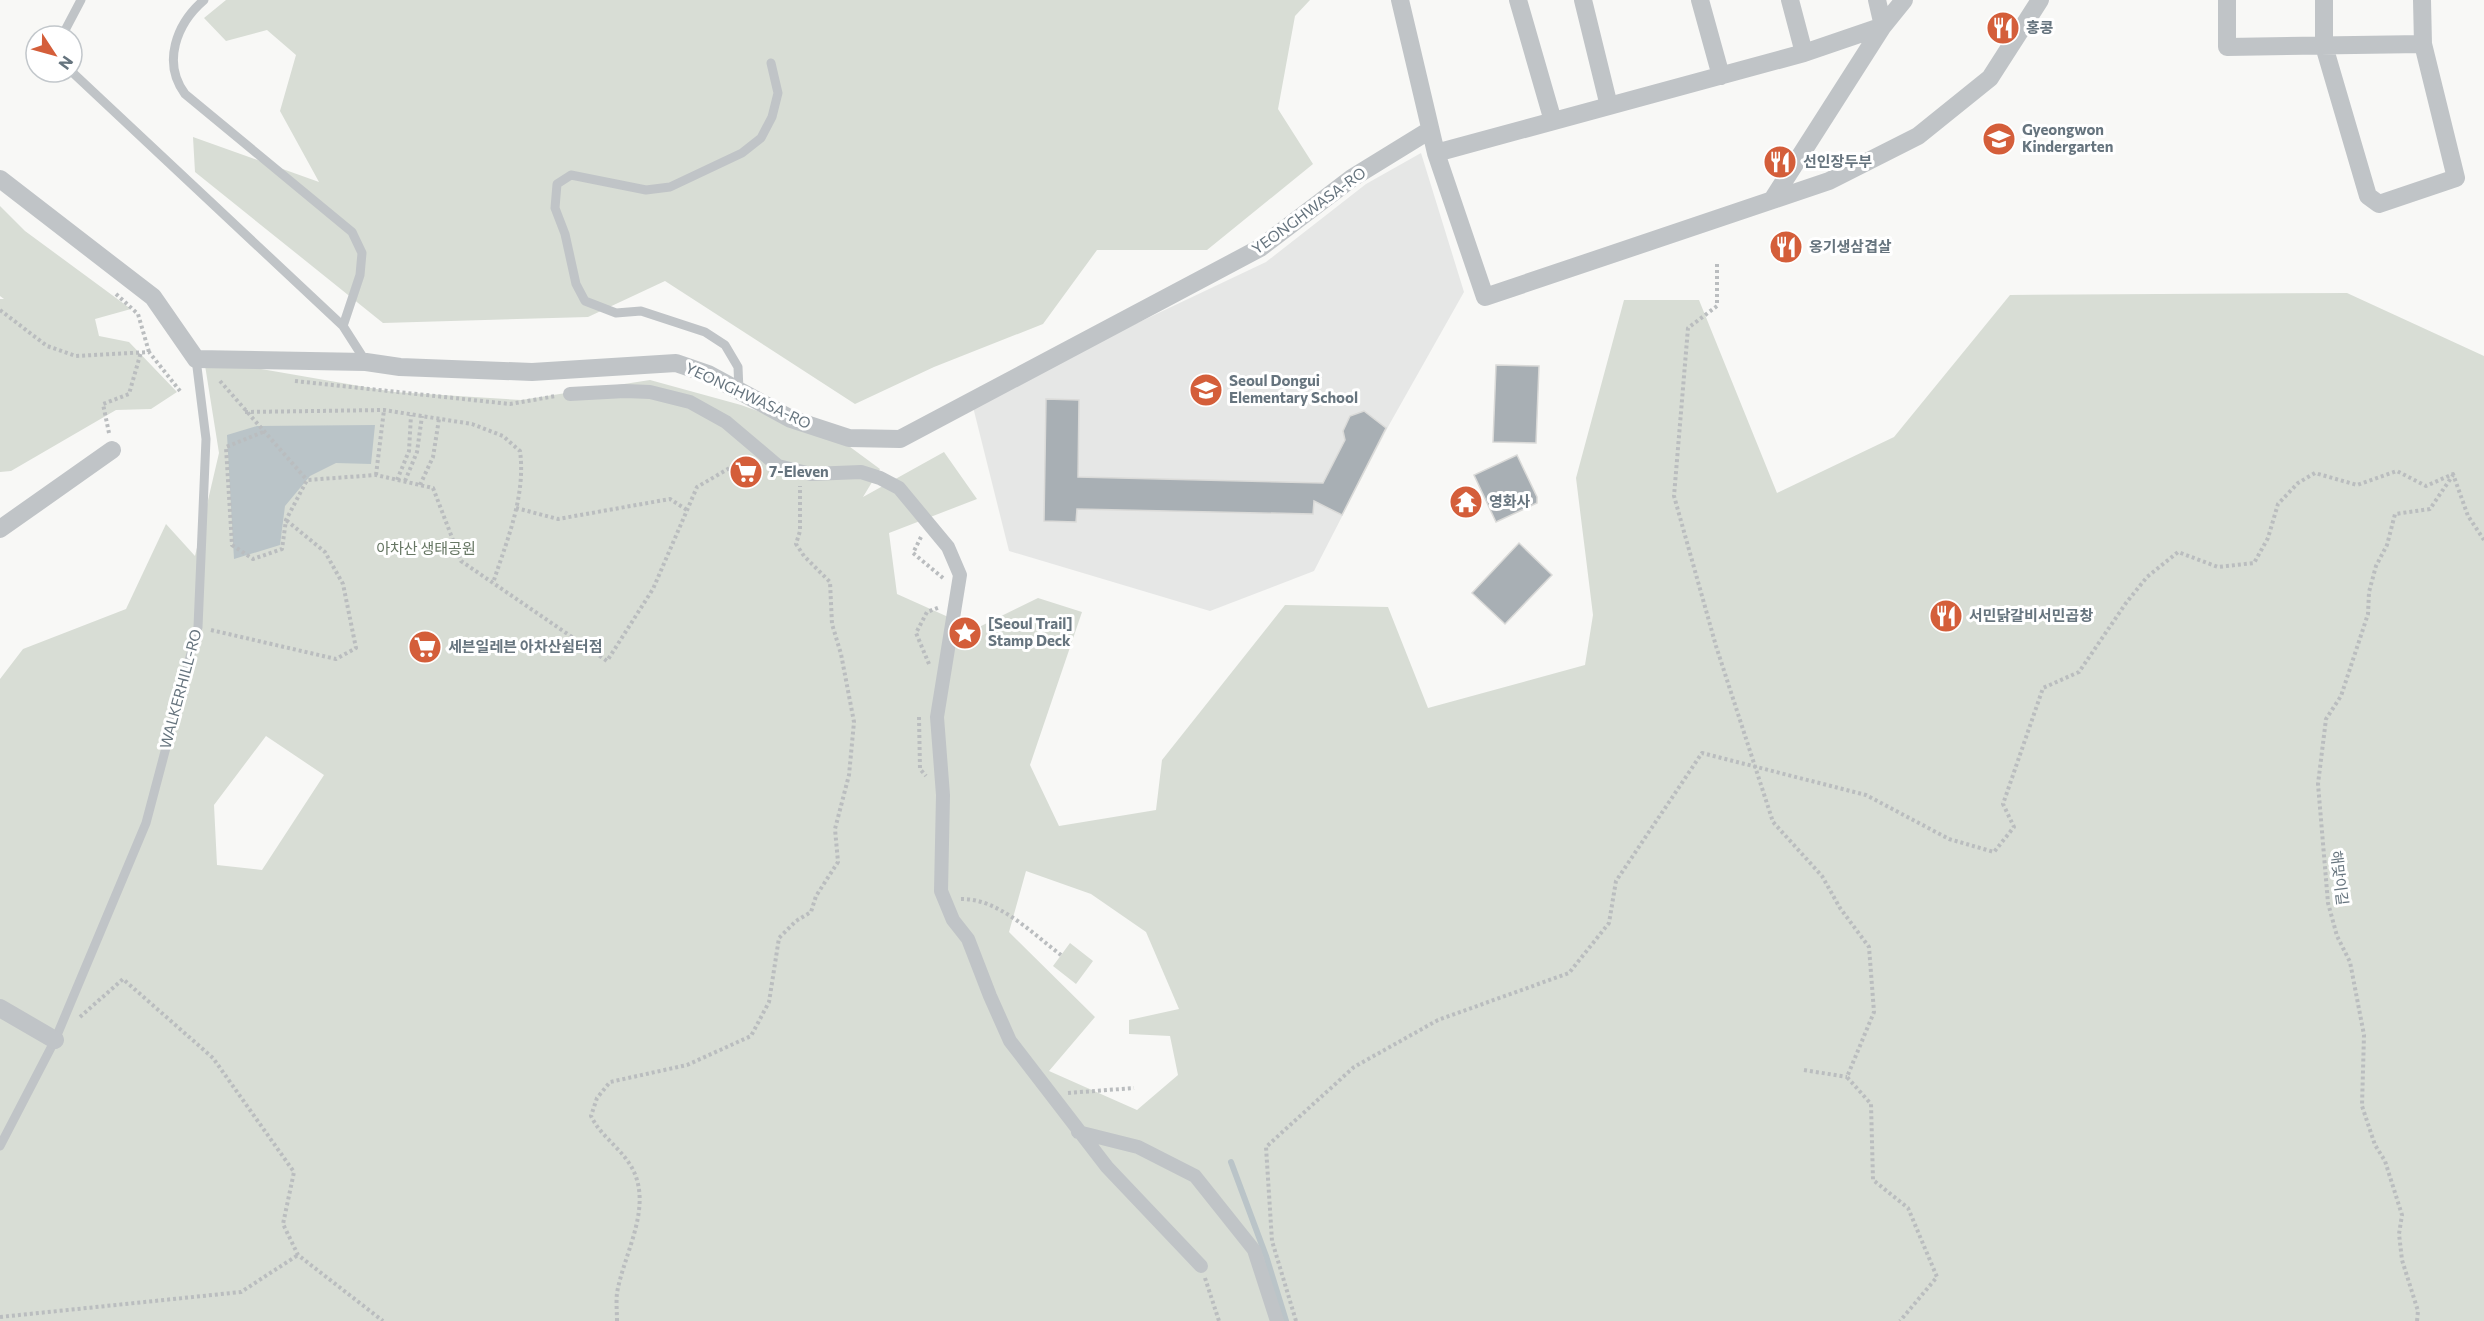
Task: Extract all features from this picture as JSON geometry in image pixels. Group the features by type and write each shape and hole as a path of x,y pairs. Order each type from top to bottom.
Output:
{"street":[{"path":"1400,0 1436,153 1485,297 1829,181 1918,136 1990,78 2040,0"},
{"path":"1518,0 1552,122"},
{"path":"1583,0 1609,106"},
{"path":"1700,0 1721,76"},
{"path":"1790,0 1803,53"},
{"path":"1877,0 1883,26"},
{"path":"1772,200 1883,26 1904,0"},
{"path":"2228,0 2227,47 2422,44"},
{"path":"2324,0 2324,46 2368,196 2379,204 2456,178 2422,44 2422,0"},
{"path":"1436,153 1803,53 1883,26"},
{"name":"YEONGHWASA-RO","path":"196,359 366,362 400,368 532,372 676,363 708,374 791,419 849,438 900,439 1260,248 1352,178 1430,130"},
{"name":"WALKERHILL-RO","path":"0,179 153,297 196,359"},
{"path":"570,394 633,391 690,402 726,422 778,466 811,474 861,472 880,478 899,488 929,521 948,547 960,574 937,717 943,795 941,891 953,920 969,939 1010,1041 1052,1094 1077,1132 1201,1266"},
{"path":"0,530 112,450"},
{"path":"0,1008 55,1040"},
{"path":"1077,1132 1138,1148 1195,1176 1254,1250 1277,1321"}],"lane":[{"path":"68,24 81,0"},
{"path":"204,0 196,7 180,31 172,62 175,80 185,94 352,232 362,253 360,275 344,326"},
{"path":"739,391 738,367 725,345 705,332 641,311 616,313 585,301 576,284 565,234 555,208 557,184 571,175 646,190 670,186 742,153 761,138 772,117 778,93 771,63"},
{"path":"84,83 344,326 366,362"},
{"name":"WALKERHILL-RO","path":"0,1146 55,1040 146,823 198,627 206,439 196,359"}],"path":[{"path":"1717,264 1717,306 1688,328 1674,496 1716,646 1757,765 1773,822 1822,876 1840,908 1869,947 1874,1012 1847,1077"},
{"path":"112,290 138,314 149,352 180,391"},
{"path":"0,310 47,346 76,356 149,352"},
{"path":"112,450 103,404 129,394 141,352"},
{"path":"229,380 220,381 257,426 307,480"},
{"path":"293,381 510,404 570,394"},
{"path":"245,412 384,411 472,424 503,436 520,451 523,474 516,508 493,583"},
{"path":"376,475 384,411"},
{"path":"397,480 409,451 411,415"},
{"path":"404,482 417,452 422,416"},
{"path":"420,485 433,457 439,419"},
{"path":"263,432 226,447 232,545 253,559 282,549 286,520 307,480"},
{"path":"307,480 376,475 433,488 461,561 607,661 653,589 697,487 760,450"},
{"path":"617,1321 617,1294 631,1245 641,1194 629,1163 598,1132 591,1116 597,1098 610,1082 687,1065 751,1036 769,1002 779,938 796,921 811,912 816,896 838,862 836,830 849,775 854,722 842,654 832,624 830,582 804,556 796,544 800,531 799,471"},
{"path":"1296,1321 1272,1241 1266,1147 1354,1068 1438,1020 1569,973 1609,923 1616,881 1702,753 1757,765 1866,795 1949,839 1994,852 2014,827 2003,804 2020,762 2030,720 2043,688 2079,672 2126,603 2147,577 2178,552 2218,567 2254,563 2268,538 2278,504 2298,483 2315,473 2357,485 2397,471 2426,486 2453,474 2468,516 2484,540"},
{"name":"해맞이길","path":"2417,1321 2418,1311 2402,1260 2399,1234 2402,1215 2385,1161 2375,1145 2362,1106 2364,1035 2350,962 2337,936 2328,903 2318,784 2326,719 2341,696 2368,614 2369,592 2376,566 2387,545 2395,514 2430,509 2453,474"},
{"path":"516,508 558,519 670,499 687,510"},
{"path":"198,627 336,659 356,648 343,584 339,576 325,552 286,520"},
{"path":"929,521 914,552 945,580 944,588"},
{"path":"931,669 916,633 927,612 941,606 943,597"},
{"path":"919,715 920,769 943,795"},
{"path":"945,900 968,899 984,902 1012,919 1061,955"},
{"path":"55,1040 123,979 213,1058 294,1172 283,1224 298,1255 383,1321"},
{"path":"1804,1070 1847,1077 1871,1104 1873,1180 1908,1208 1936,1277 1900,1321"},
{"path":"1052,1094 1134,1088"},
{"path":"0,1317 241,1292 298,1255"},
{"path":"1201,1266 1220,1321"}],"shaded area":[{"name":"Seoul Dongui Elementary School","path":"1421,153 1464,292 1389,425 1314,571 1210,611 1009,551 973,407 1034,372 1266,262 1366,184"},
{"path":"375,425 371,464 336,463 310,476 285,506 280,545 234,559 227,435 257,426"}],"green space":[{"path":"226,0 1310,0 1295,16 1278,109 1313,164 1207,250 1097,250 1043,324 934,367 855,404 665,281 588,317 383,323 195,172 193,137 319,182 280,111 296,55 267,30 226,41 204,18"},
{"path":"0,206 25,231 131,309 95,319 99,336 129,342 177,392 151,409 116,410 11,471 0,472 0,299 4,299 0,296"},
{"name":"아차산 생태공원","path":"2347,293 2484,356 2484,1321 0,1321 0,679 23,649 126,609 166,524 195,556 219,453 204,359 394,392 521,400 650,380 741,405 842,441 880,469 863,497 944,452 977,499 889,533 897,594 975,629 1038,598 1082,612 1030,765 1059,826 1156,810 1162,760 1285,605 1388,607 1428,708 1585,665 1593,615 1576,478 1624,300 1699,300 1777,493 1894,437 2010,295","holes":["266,736 324,775 262,870 217,865 214,805","1026,871 1091,894 1146,932 1179,1009 1129,1020 1129,1034 1170,1036 1178,1075 1137,1110 1049,1071 1095,1017 1009,932"]},
{"path":"1070,943 1093,961 1076,984 1053,966"}],"building":[{"path":"1496,365 1539,366 1536,443 1493,442"},
{"path":"1046,399 1079,400 1078,477 1323,483 1345,440 1343,431 1350,416 1364,411 1386,428 1342,515 1314,501 1313,514 1077,509 1076,522 1044,521"},
{"path":"1517,455 1537,497 1537,503 1496,522 1474,475"},
{"path":"1519,543 1552,575 1505,624 1472,593"}],"waterway":[{"path":"1231,1162 1266,1256 1286,1321"}],"place":[{"name":"홍콩","path":"2003,28"},
{"name":"Gyeongwon Kindergarten","path":"1999,139"},
{"name":"선인장두부","path":"1780,162"},
{"name":"옹기생삼겹살","path":"1786,247"},
{"name":"Seoul Dongui Elementary School","path":"1206,390"},
{"name":"7-Eleven","path":"746,472"},
{"name":"영화사","path":"1466,502"},
{"name":"서민닭갈비서민곱창","path":"1946,616"},
{"name":"[Seoul Trail] Stamp Deck","path":"965,633"},
{"name":"세븐일레븐 아차산쉼터점","path":"425,647"}]}
